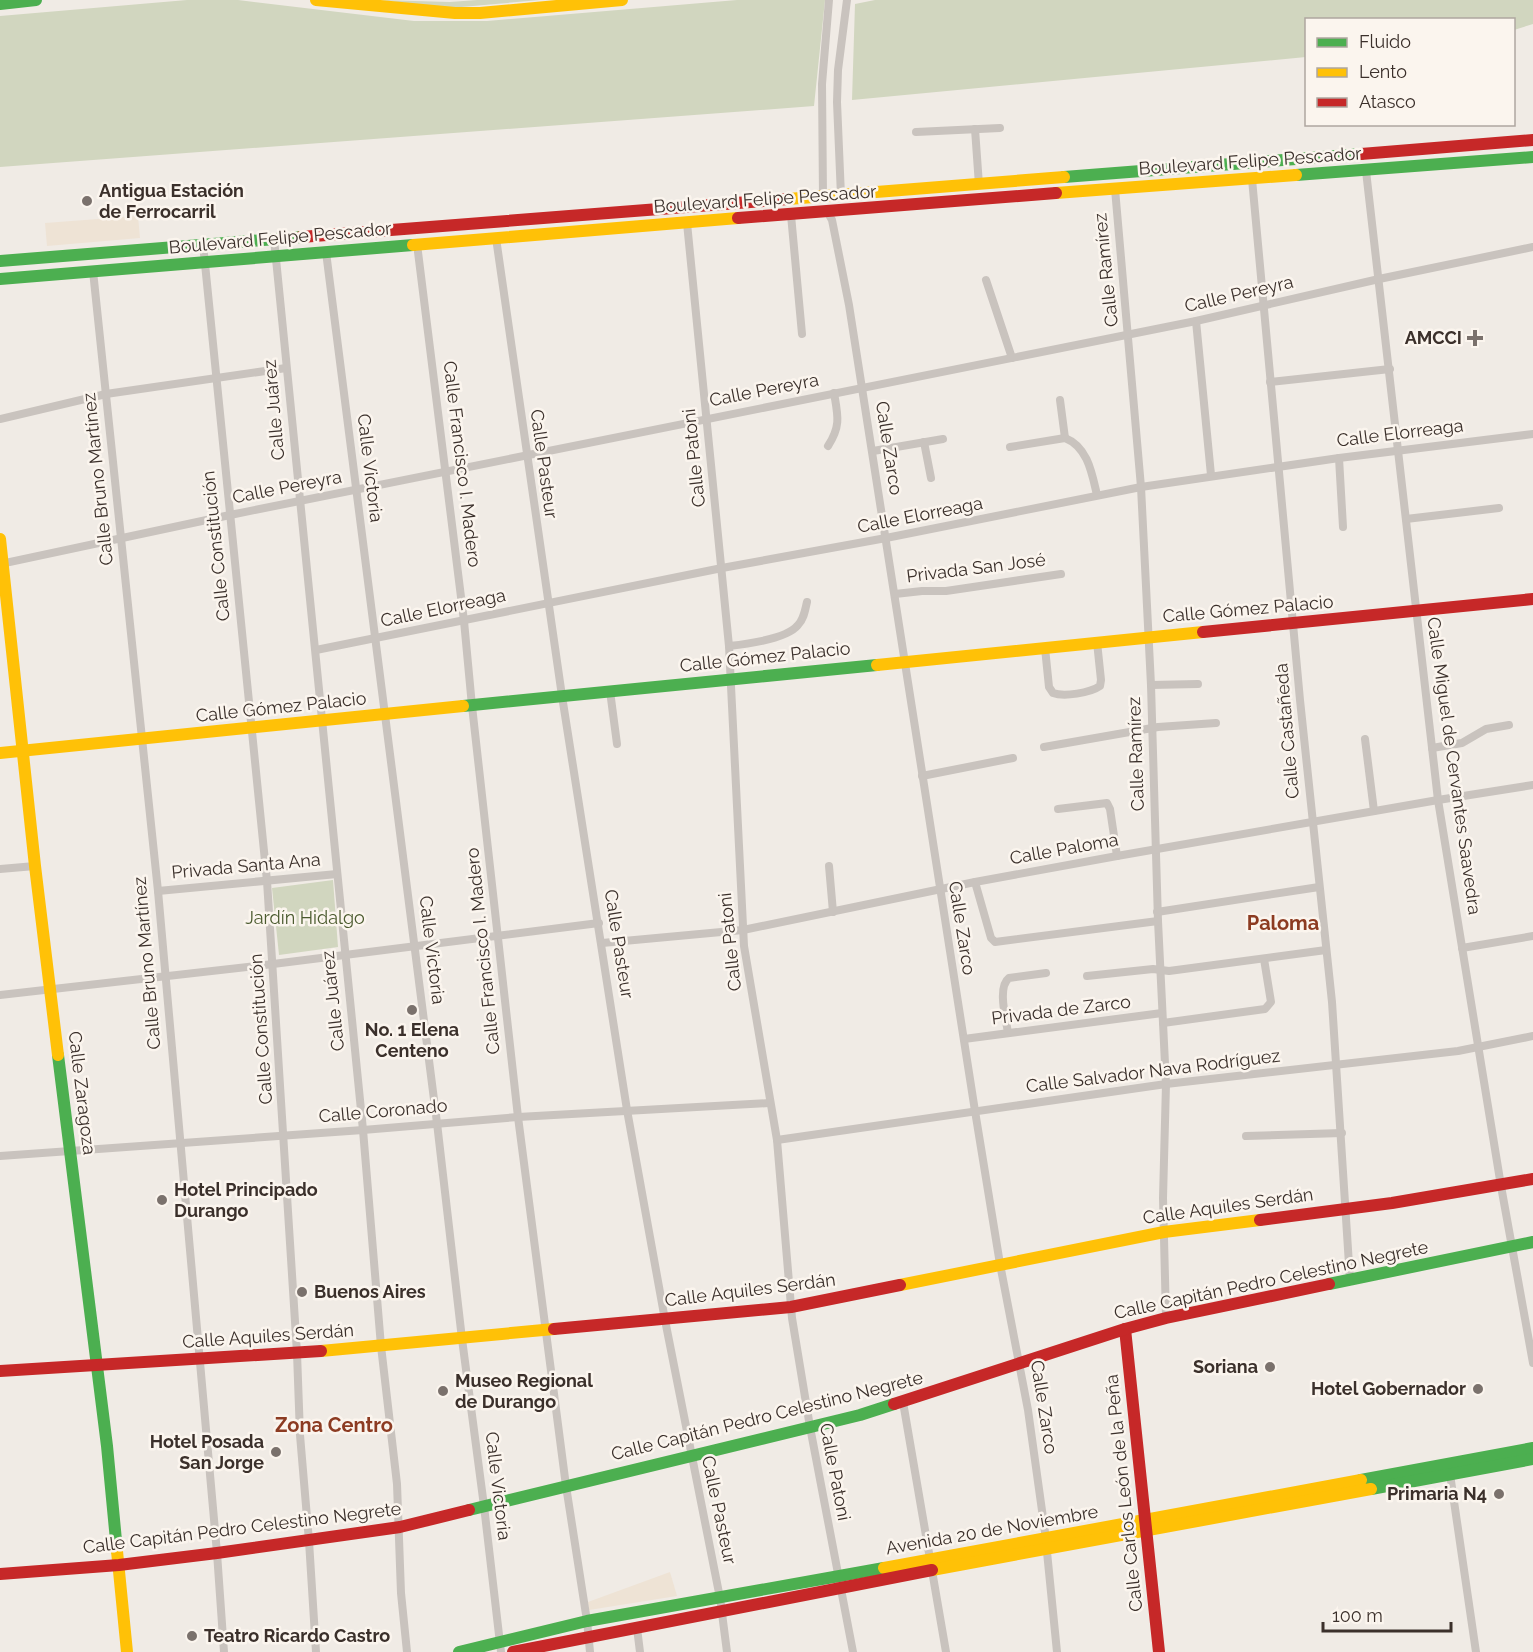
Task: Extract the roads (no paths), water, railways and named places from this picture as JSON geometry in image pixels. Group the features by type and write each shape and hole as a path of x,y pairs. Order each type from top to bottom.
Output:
{"street":[{"path":"0,4 36,0"},
{"path":"316,0 455,13 480,13 622,0"},
{"path":"827,211 823,197 822,84 829,0"},
{"path":"842,196 837,102 838,70 847,0"},
{"path":"916,132 1000,128"},
{"path":"975,129 979,185"},
{"name":"Boulevard Felipe Pescador","path":"0,261 1533,140"},
{"name":"Boulevard Felipe Pescador","path":"0,279 827,211 1533,157"},
{"name":"Calle Miguel de Cervantes Saavedra","path":"1366,171 1438,800 1511,1246 1533,1361"},
{"path":"1115,189 1116,181 1123,173"},
{"name":"Calle Castañeda","path":"1252,179 1337,1064 1350,1280"},
{"name":"Calle Ramírez","path":"1115,189 1141,487 1149,636 1166,1084 1164,1232 1166,1318"},
{"path":"733,203 745,207 747,218"},
{"path":"687,223 690,214 701,205"},
{"name":"Calle Zarco","path":"827,211 832,220 863,388 939,890 1000,1264 1030,1421 1057,1652"},
{"path":"791,215 802,334"},
{"name":"Calle Patoni","path":"687,223 729,646 743,930 769,1103 777,1140 790,1272 791,1307 810,1427 853,1652"},
{"path":"417,244 422,235 428,232 458,224"},
{"name":"Calle Pasteur","path":"496,238 548,604 627,1110 665,1320 723,1611 728,1652"},
{"name":"Calle Juárez","path":"274,239 363,1130 381,1346 400,1527 401,1593 407,1652"},
{"name":"Calle Constitución","path":"203,244 203,263 267,881 297,1353 300,1435 316,1652"},
{"name":"Calle Francisco I. Madero","path":"417,244 447,471 518,1117 590,1652"},
{"name":"Calle Pereyra","path":"2,564 120,537 1129,335 1533,247"},
{"path":"93,271 98,261 116,251"},
{"name":"Calle Victoria","path":"327,252 437,1123 500,1647"},
{"name":"Calle Bruno Martínez","path":"93,271 158,891 224,1652"},
{"path":"986,280 1012,358"},
{"path":"1196,321 1211,475"},
{"path":"0,419 106,394 286,368"},
{"path":"1270,382 1390,369"},
{"path":"828,446 837,431 838,423 834,393"},
{"path":"1060,400 1065,438"},
{"name":"Calle Elorreaga","path":"316,650 1141,487 1211,475 1533,434"},
{"path":"1010,447 1065,438 1077,446 1087,460 1097,495"},
{"path":"873,451 943,439"},
{"path":"924,442 931,478"},
{"path":"1338,458 1343,527"},
{"path":"1406,519 1499,508"},
{"name":"Calle Zaragoza","path":"0,539 35,866 72,1151 127,1652"},
{"name":"Privada San José","path":"895,594 946,591 1061,574"},
{"name":"Calle Gómez Palacio","path":"0,753 1533,599"},
{"path":"729,646 759,641 796,628 804,616 807,603"},
{"path":"1045,648 1049,687 1053,693 1060,694 1093,690 1100,686 1097,642"},
{"path":"1151,685 1198,684"},
{"path":"610,691 617,744"},
{"path":"1044,747 1152,728 1216,723"},
{"path":"1432,748 1462,743 1486,729 1509,725"},
{"path":"1365,739 1374,811"},
{"path":"922,776 1013,758"},
{"name":"Calle Paloma","path":"602,943 743,930 1117,856 1438,800 1533,787"},
{"path":"1058,809 1107,803 1110,809 1117,856"},
{"path":"0,869 35,866"},
{"path":"829,866 833,912"},
{"name":"Privada Santa Ana","path":"158,891 338,874"},
{"path":"976,885 993,941 1063,934 1319,887"},
{"path":"0,995 415,947 599,923"},
{"path":"1462,948 1533,936"},
{"path":"1087,976 1153,969 1169,971 1326,950"},
{"path":"1163,1023 1261,1011 1269,1006 1270,998 1264,959"},
{"path":"1008,1033 1002,989 1005,980 1046,973"},
{"name":"Privada de Zarco","path":"964,1039 1162,1013"},
{"name":"Calle Salvador Nava Rodríguez","path":"777,1140 1166,1084 1478,1048 1533,1036"},
{"name":"Calle Coronado","path":"0,1156 518,1117 769,1103"},
{"path":"1246,1136 1342,1133"},
{"name":"Calle Aquiles Serdán","path":"0,1371 297,1353 791,1307 1164,1232 1346,1209 1501,1186 1533,1179"},
{"name":"Calle Capitán Pedro Celestino Negrete","path":"0,1574 217,1553 400,1527 692,1457 903,1402 1125,1329 1166,1318 1533,1242"},
{"name":"Calle Carlos León de la Peña","path":"1125,1329 1159,1652"},
{"path":"903,1402 946,1652"},
{"name":"Avenida 20 de Noviembre","path":"1145,1526 1533,1448"},
{"name":"Avenida 20 de Noviembre","path":"459,1652 500,1647 587,1621 720,1598 840,1582 1145,1526 1533,1459"},
{"path":"1450,1474 1476,1652"},
{"name":"Avenida 20 de Noviembre","path":"513,1652 723,1611 840,1582"},
{"path":"637,1628 640,1652"}],"place":[{"name":"Antigua Estación de Ferrocarril","path":"87,201"},
{"name":"AMCCI","path":"1475,338"},
{"name":"No. 1 Elena Centeno","path":"412,1010"},
{"name":"Hotel Principado Durango","path":"162,1200"},
{"name":"Buenos Aires","path":"302,1292"},
{"name":"Soriana","path":"1270,1367"},
{"name":"Hotel Gobernador","path":"1478,1389"},
{"name":"Museo Regional de Durango","path":"443,1391"},
{"name":"Hotel Posada San Jorge","path":"276,1452"},
{"name":"Primaria N4","path":"1499,1494"},
{"name":"Teatro Ricardo Castro","path":"192,1636"}],"district":[{"name":"Paloma","path":"1283,923"},
{"name":"Zona Centro","path":"334,1425"}],"park label":[{"name":"Jardín Hidalgo","path":"305,918"}]}
